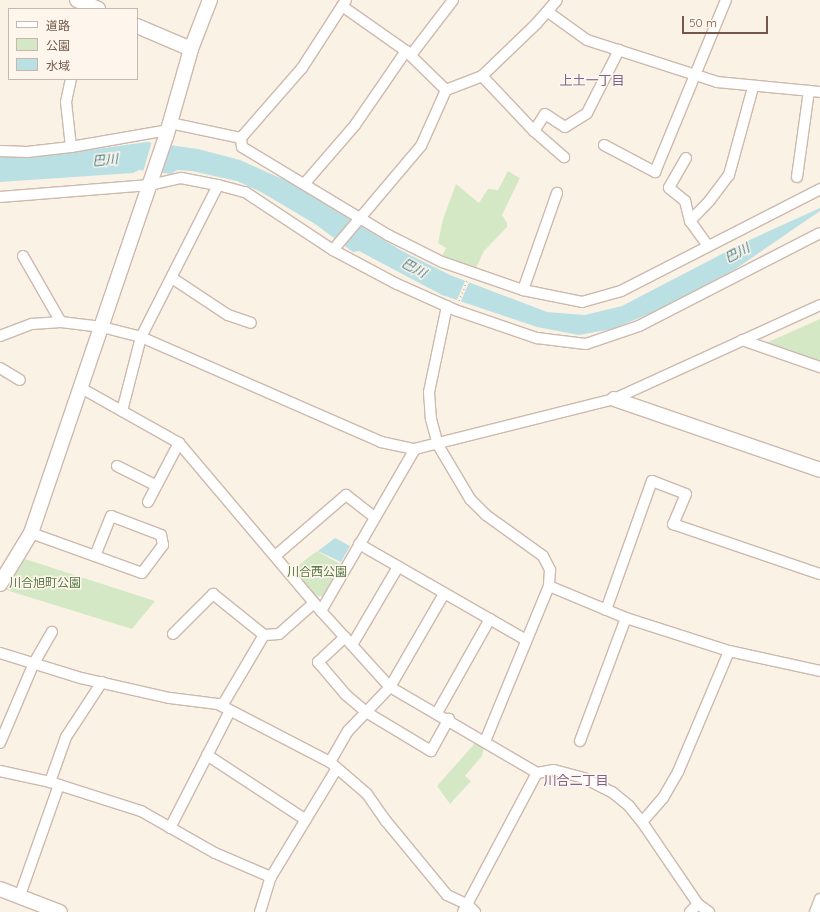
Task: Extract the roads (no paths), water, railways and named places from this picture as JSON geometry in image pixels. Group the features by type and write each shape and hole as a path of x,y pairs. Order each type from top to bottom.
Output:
{"street":[{"path":"77,0 96,8"},
{"path":"0,584 31,533 151,182 168,130 191,49 210,0"},
{"path":"305,183 355,125 408,53 453,0"},
{"path":"335,248 422,146 446,90 482,76 548,12 557,0"},
{"path":"604,145 655,172 726,0"},
{"path":"446,90 408,53 344,3 302,68 241,138 242,147 305,183 359,220 442,262 523,290 582,302 621,291 820,189"},
{"path":"548,12 587,40 717,82 753,87 820,92"},
{"path":"138,26 191,49"},
{"path":"534,131 546,114 565,126 587,113 619,50"},
{"path":"482,76 534,131 564,157"},
{"path":"71,80 66,102 71,147"},
{"path":"690,221 722,187 730,174 753,87"},
{"path":"797,177 809,91"},
{"path":"0,151 27,152 71,147 168,130 241,138"},
{"path":"686,158 669,188 685,201 690,221 708,246"},
{"path":"0,197 181,178 218,185 245,192 335,248 452,307 537,338 586,344 639,326 820,233"},
{"path":"122,411 141,337 218,185"},
{"path":"523,290 557,193"},
{"path":"23,256 61,322"},
{"path":"172,278 228,315 252,324"},
{"path":"0,336 32,324 61,322 102,327 141,337 381,442 415,449 438,445 614,399 820,305"},
{"path":"452,307 429,392 431,419 438,445 470,499 486,515 543,556 550,570 548,586 485,741"},
{"path":"742,340 820,367"},
{"path":"0,368 20,380"},
{"path":"81,388 179,443 318,607 390,687 485,741 537,773 554,770 584,778 612,792 629,806 642,822 698,904 708,912"},
{"path":"614,399 820,470"},
{"path":"148,502 155,485 179,443"},
{"path":"173,634 213,594 264,635 278,634 318,607 359,544 415,449"},
{"path":"117,466 155,485"},
{"path":"606,610 652,481 686,494 673,524 820,574"},
{"path":"274,556 346,495 374,517"},
{"path":"31,533 142,574 164,545 161,535 111,516 95,556"},
{"path":"359,544 526,640"},
{"path":"352,645 398,567"},
{"path":"548,586 626,618 729,651 820,671"},
{"path":"260,912 271,878 306,820 334,765 348,731 390,687 444,594"},
{"path":"580,741 626,618"},
{"path":"437,713 490,619"},
{"path":"0,743 34,663 52,632"},
{"path":"170,828 207,755 226,708 264,635"},
{"path":"345,637 318,662 346,695 366,712 431,751 449,720"},
{"path":"642,822 663,798 678,772 729,651"},
{"path":"0,653 81,678 226,708 334,765 367,794 386,821 447,895 466,908 475,912"},
{"path":"20,895 54,783 66,737 102,682"},
{"path":"207,755 306,820"},
{"path":"0,771 54,783 141,811 215,853 271,878"},
{"path":"466,908 537,773"},
{"path":"0,888 60,912"},
{"path":"815,912 820,899"},
{"path":"690,912 698,904"}],"water":[{"name":"巴川","path":"147,142 198,149 240,160 287,181 402,251 450,275 547,312 585,315 622,306 743,243 820,208 820,211 734,270 654,312 612,329 579,335 537,327 442,295 359,251 353,252 315,224 261,192 237,181 192,171 177,170 171,174 139,170 133,173 0,182 0,156 46,156"},
{"path":"335,538 350,546 341,562 318,551"}],"district":[{"name":"上土一丁目","path":"592,80"},
{"name":"川合二丁目","path":"576,780"}],"park label":[{"name":"川合西公園","path":"317,572"},
{"name":"川合旭町公園","path":"45,583"}]}
